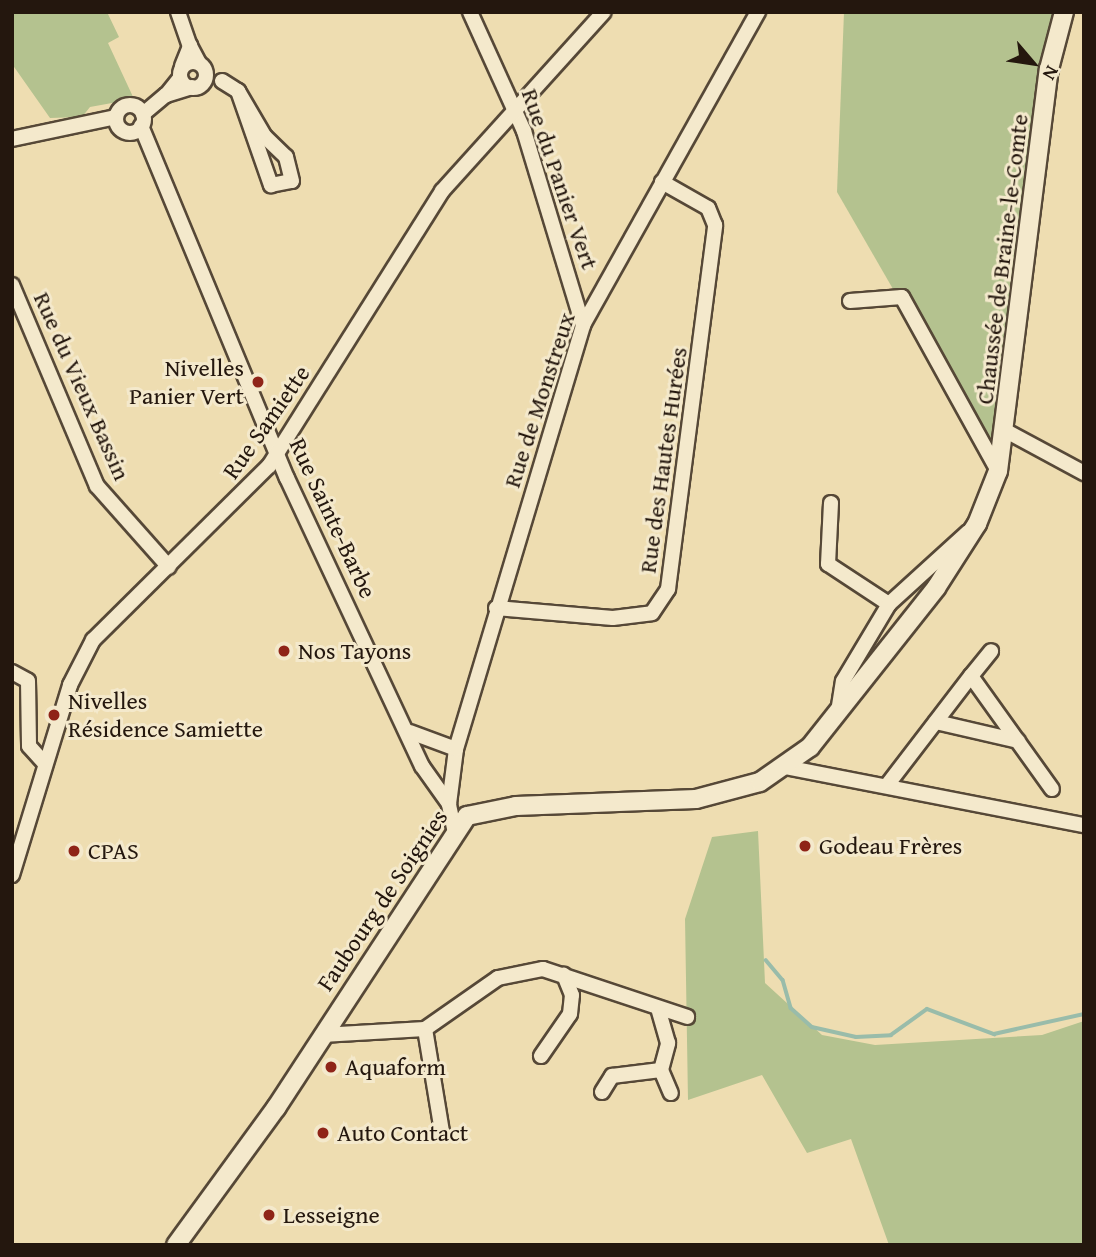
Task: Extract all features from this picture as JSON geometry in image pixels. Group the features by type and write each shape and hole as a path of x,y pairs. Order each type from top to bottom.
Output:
{"street":[{"path":"178,12 200,76"},
{"name":"Rue du Panier Vert","path":"470,12 514,106 583,325"},
{"name":"Rue Samiette","path":"12,875 78,664 109,620 234,506 277,453 442,191 514,106 604,12"},
{"name":"Rue de Monstreux","path":"455,833 449,804 456,749 496,608 583,325 758,12"},
{"name":"Chaussée de Braine-le-Comte","path":"785,767 837,715 976,524 998,471 1006,431 1049,69 1064,12"},
{"path":"116,117 125,131 142,120 166,95 181,72 190,47"},
{"path":"181,72 222,81 239,91 265,137 286,157 292,181 271,185 239,91"},
{"path":"181,72 200,76"},
{"path":"166,95 200,76"},
{"path":"12,139 116,117 129,105 142,120"},
{"name":"Rue Sainte-Barbe","path":"142,120 277,453 410,732 422,766 449,804"},
{"name":"Rue des Hautes Hurées","path":"496,608 613,618 652,613 668,589 715,225 708,208 662,182"},
{"name":"Rue du Vieux Bassin","path":"12,285 97,486 169,566"},
{"name":"Chaussée de Braine-le-Comte","path":"849,301 902,296 998,471"},
{"path":"1006,431 1084,473"},
{"path":"831,503 828,564 889,604"},
{"name":"Chaussée de Braine-le-Comte","path":"837,715 843,681 889,604 976,524"},
{"path":"888,784 991,651"},
{"path":"12,672 28,681 29,746 45,764"},
{"path":"971,676 1052,789"},
{"path":"936,722 1018,741"},
{"path":"410,732 456,749"},
{"path":"785,767 888,784 1084,825"},
{"name":"Faubourg de Soignies","path":"176,1245 322,1035 467,816 485,811 696,799 760,782 785,767"},
{"path":"322,1035 425,1029 498,978 543,969 687,1017"},
{"path":"541,1056 570,1014 572,995 564,975"},
{"path":"658,1009 668,1043 661,1070 671,1093"},
{"path":"425,1029 442,1132"},
{"path":"602,1092 612,1076 661,1070"}],"green space":[{"path":"12,12 107,12 119,37 108,43 134,99 90,107 82,117 50,118 12,64"},
{"path":"844,12 1064,12 998,471 837,192"},
{"path":"758,831 765,983 822,1035 875,1045 1042,1035 1084,1021 1084,1245 889,1245 851,1139 807,1153 762,1075 688,1100 685,919 712,837"}],"waterway":[{"path":"766,960 783,980 791,1008 812,1027 856,1037 891,1035 927,1009 994,1034 1084,1014"}],"place":[{"name":"Nivelles Panier Vert","path":"258,382"},
{"name":"Nos Tayons","path":"284,651"},
{"name":"Nivelles Résidence Samiette","path":"54,715"},
{"name":"Godeau Frères","path":"805,846"},
{"name":"CPAS","path":"74,851"},
{"name":"Aquaform","path":"331,1067"},
{"name":"Auto Contact","path":"323,1133"},
{"name":"Lesseigne","path":"269,1215"}]}
